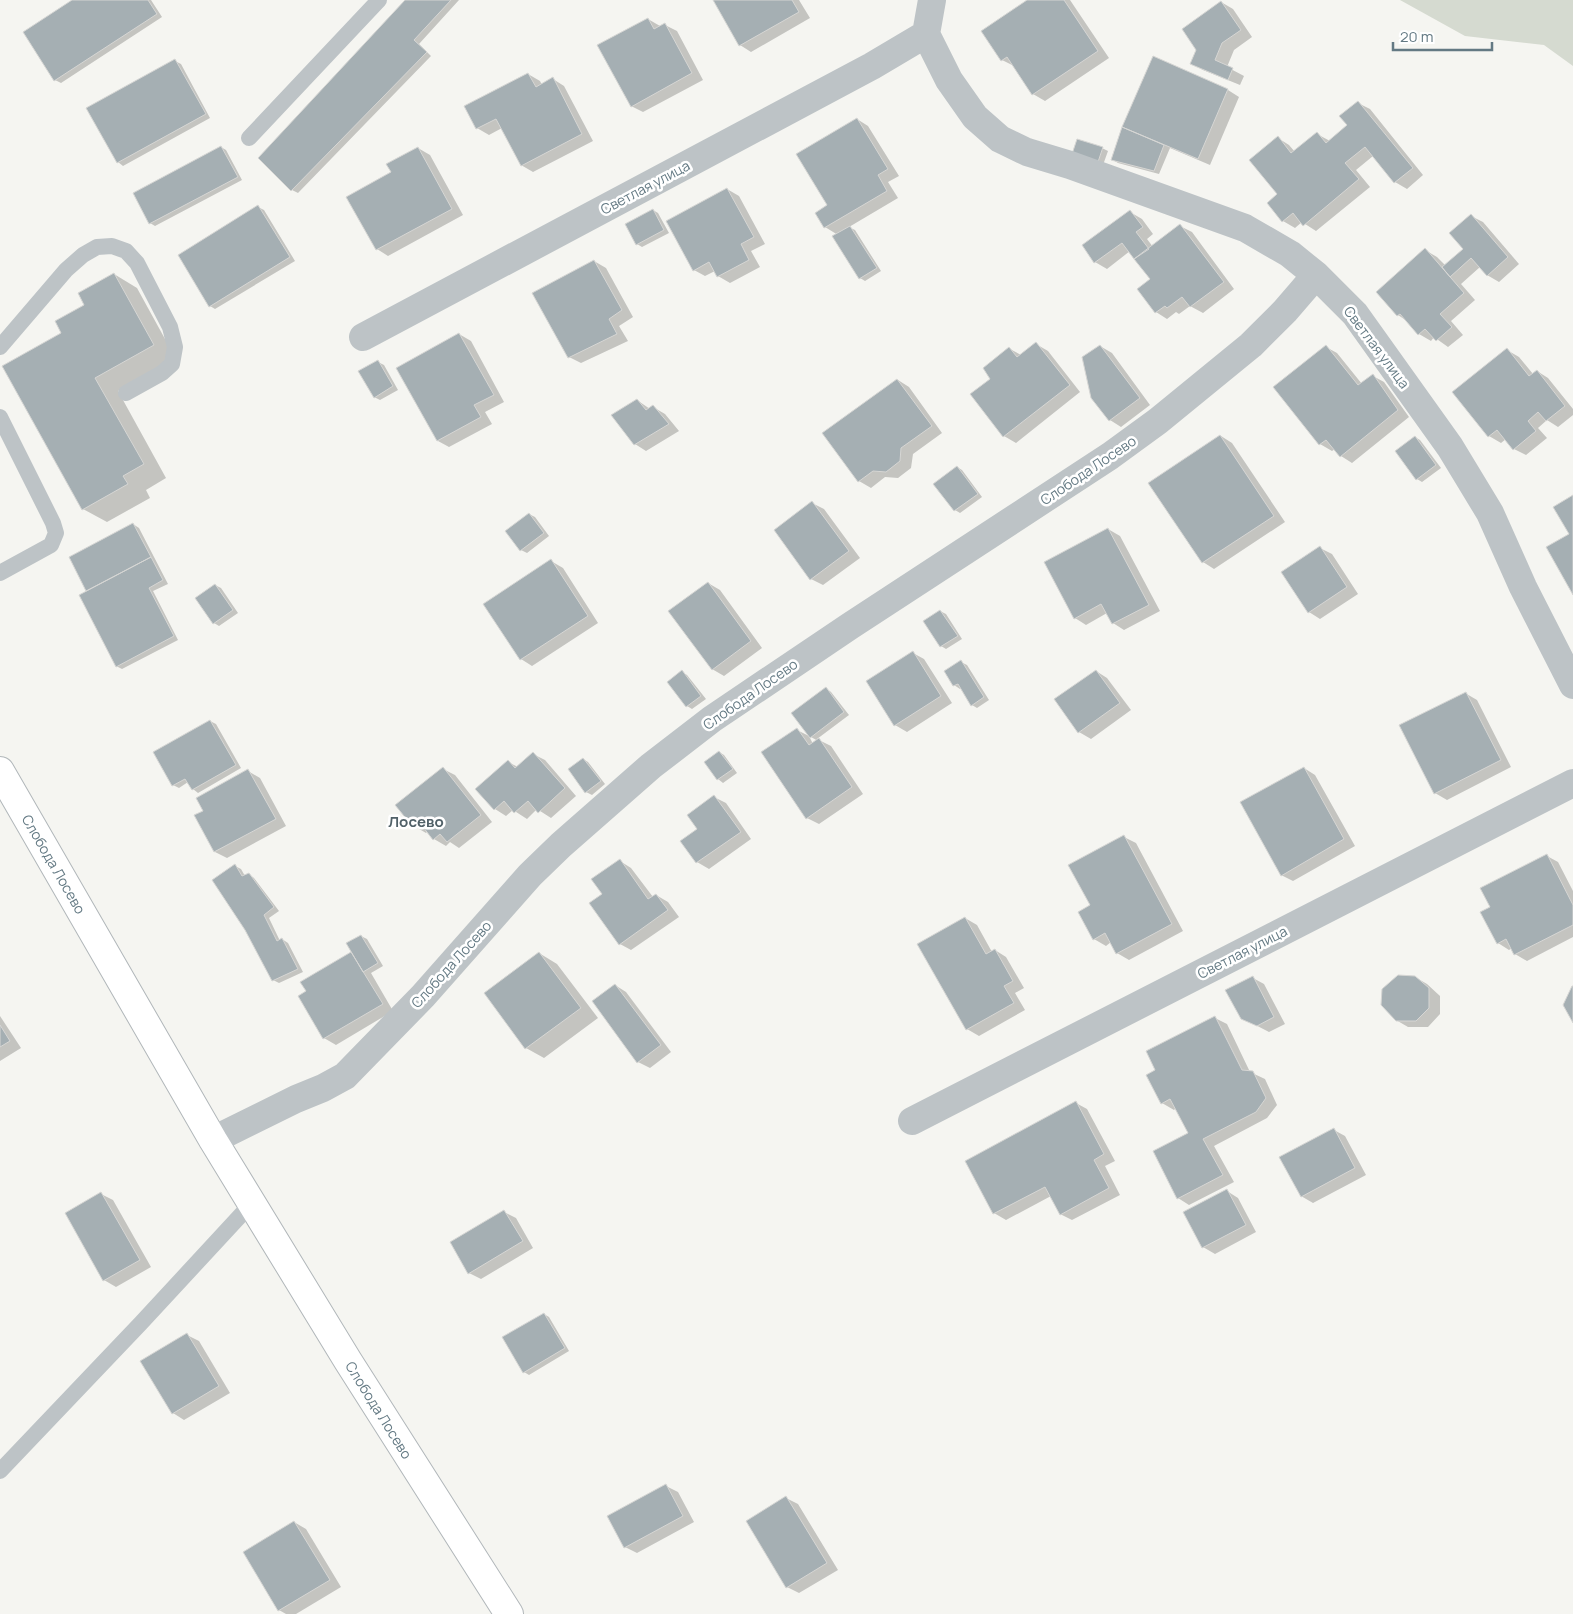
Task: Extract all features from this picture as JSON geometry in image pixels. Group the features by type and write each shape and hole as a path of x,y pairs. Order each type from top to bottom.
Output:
{"main road":[{"name":"Слобода Лосево","path":"0,771 213,1140 348,1361 509,1614"}],"street":[{"path":"926,34 932,0"},
{"name":"Светлая улица","path":"363,337 872,66 926,34 949,80 975,117 1000,139 1027,152 1070,165 1245,228 1290,254 1316,275 1355,314 1450,447 1490,513 1523,587 1573,684"},
{"name":"Слобода Лосево","path":"213,1140 296,1099 323,1088 344,1076 423,996 530,875 561,845 651,766 712,719 850,626 1110,456 1158,421 1250,345 1285,311 1316,275"},
{"name":"Светлая улица","path":"912,1120 1573,783"}],"lane":[{"path":"249,138 379,0"},
{"path":"0,346 66,270 83,256 97,247 112,246 126,251 137,263 170,327 175,347 172,364 162,373 126,393"},
{"path":"0,417 53,523 56,534 51,546 0,573"},
{"path":"0,1471 252,1203"}],"shaded area":[{"path":"1400,0 1573,0 1573,66 1544,45 1465,36"}],"building":[{"path":"72,0 148,0 157,14 54,81 23,32"},
{"path":"405,0 451,0 414,40 427,52 291,191 258,158"},
{"path":"713,0 792,0 799,12 739,46"},
{"path":"1027,0 1064,0 1098,51 1032,95 1007,57 1001,61 981,31"},
{"path":"1221,1 1241,30 1222,43 1215,60 1233,68 1228,80 1190,64 1196,50 1182,29"},
{"path":"648,18 654,29 665,23 692,73 631,107 597,45"},
{"path":"1153,56 1228,89 1198,159 1122,127"},
{"path":"175,59 206,114 117,163 86,108"},
{"path":"528,73 536,87 553,77 582,134 521,166 496,119 476,129 464,106"},
{"path":"1358,101 1413,168 1394,183 1365,147 1345,163 1359,179 1303,226 1293,213 1282,222 1267,203 1277,194 1249,160 1278,136 1291,153 1317,132 1326,143 1347,125 1339,116"},
{"path":"857,118 888,169 878,175 887,191 824,228 815,213 827,205 796,154"},
{"path":"1122,127 1164,145 1154,171 1111,160"},
{"path":"1077,139 1103,147 1098,162 1072,154"},
{"path":"221,146 238,177 149,224 133,193"},
{"path":"418,147 452,209 376,250 346,197 391,172 386,164"},
{"path":"727,188 754,237 741,244 749,260 717,277 709,262 693,271 666,221"},
{"path":"258,205 290,257 209,307 178,255"},
{"path":"653,209 664,230 636,245 625,224"},
{"path":"1130,210 1143,227 1136,232 1149,249 1134,259 1122,243 1094,263 1082,245"},
{"path":"1471,214 1508,257 1487,276 1471,258 1450,277 1442,267 1463,249 1449,233"},
{"path":"1180,224 1224,282 1190,307 1182,297 1167,308 1165,306 1155,313 1137,289 1150,279 1134,259"},
{"path":"850,226 877,268 859,279 832,236"},
{"path":"1425,248 1464,293 1440,314 1452,327 1436,341 1425,329 1418,335 1400,314 1397,316 1376,292"},
{"path":"594,260 622,310 609,319 617,334 568,358 532,293"},
{"path":"114,273 154,345 95,378 144,464 123,476 128,484 82,510 2,366 61,333 55,321 84,305 78,293"},
{"path":"459,333 494,395 474,405 481,417 437,441 396,368"},
{"path":"1036,342 1070,385 1003,437 970,394 990,379 983,368 1009,347 1017,357"},
{"path":"1100,345 1140,398 1109,421 1091,398 1082,357"},
{"path":"1326,345 1358,385 1373,374 1398,410 1340,457 1326,440 1319,445 1273,387"},
{"path":"1507,348 1529,376 1537,370 1565,406 1546,421 1538,412 1528,421 1536,431 1513,450 1497,430 1488,437 1452,392"},
{"path":"378,360 393,386 374,398 358,371"},
{"path":"897,379 932,426 901,448 900,461 886,472 873,471 858,482 822,433"},
{"path":"637,399 646,410 653,405 669,424 634,445 611,415"},
{"path":"1220,435 1274,516 1202,563 1148,483"},
{"path":"1415,436 1436,465 1416,480 1395,451"},
{"path":"957,466 978,494 954,511 933,484"},
{"path":"1573,495 1573,595 1546,547 1569,534 1553,507"},
{"path":"812,501 849,551 810,580 774,530"},
{"path":"529,513 544,533 520,551 505,531"},
{"path":"133,523 151,557 86,591 69,557"},
{"path":"1108,528 1149,605 1112,624 1101,604 1074,619 1044,562"},
{"path":"1320,546 1347,587 1308,613 1281,572"},
{"path":"151,557 163,580 149,588 174,636 116,667 79,595"},
{"path":"551,559 588,616 520,660 483,604"},
{"path":"708,582 751,641 712,670 668,611"},
{"path":"215,584 233,610 213,624 195,598"},
{"path":"940,610 958,636 940,647 923,621"},
{"path":"913,651 941,696 894,726 866,681"},
{"path":"961,660 984,697 971,706 958,684 953,686 944,671"},
{"path":"682,670 701,696 686,707 667,682"},
{"path":"1096,670 1120,703 1078,733 1054,699"},
{"path":"826,687 844,712 810,738 791,713"},
{"path":"1466,692 1501,760 1434,794 1399,725"},
{"path":"210,720 236,765 192,790 185,779 172,786 153,752"},
{"path":"797,728 809,745 819,738 852,787 806,819 761,752"},
{"path":"719,751 733,769 717,780 704,762"},
{"path":"533,752 565,788 538,813 528,801 514,813 504,801 494,810 475,789 508,760 515,768"},
{"path":"583,758 601,781 585,793 568,769"},
{"path":"443,767 481,815 447,842 440,834 433,840 420,823 413,827 395,805"},
{"path":"1304,767 1344,839 1281,876 1240,802"},
{"path":"248,769 276,819 214,852 194,815 203,811 196,798"},
{"path":"714,795 741,832 696,863 680,841 697,829 687,815"},
{"path":"1124,835 1172,924 1116,954 1105,933 1093,940 1078,912 1090,905 1068,865"},
{"path":"1547,854 1573,905 1573,925 1514,955 1506,939 1497,944 1480,912 1490,907 1480,888"},
{"path":"620,859 648,899 656,894 668,910 619,945 589,903 602,894 591,879"},
{"path":"235,864 242,876 249,873 274,907 264,915 277,941 282,938 298,969 272,981 245,930 212,880"},
{"path":"965,917 986,954 995,949 1013,981 1004,986 1014,1003 966,1030 917,944"},
{"path":"361,935 378,963 363,972 346,943"},
{"path":"351,952 383,1004 323,1039 298,996 306,991 300,982"},
{"path":"539,952 581,1008 525,1049 484,993"},
{"path":"1398,975 1415,976 1429,988 1429,1008 1416,1021 1396,1021 1381,1005 1382,989"},
{"path":"1253,976 1274,1017 1257,1026 1241,1019 1225,990"},
{"path":"615,984 661,1045 637,1063 592,1001"},
{"path":"1573,986 1573,1023 1563,1005"},
{"path":"1215,1016 1242,1070 1253,1071 1266,1098 1256,1112 1203,1139 1223,1175 1177,1199 1153,1151 1188,1133 1170,1099 1161,1104 1146,1075 1155,1070 1146,1051"},
{"path":"0,1025 10,1041 0,1047"},
{"path":"1076,1101 1104,1154 1094,1160 1109,1188 1060,1215 1045,1187 993,1214 965,1161"},
{"path":"1334,1128 1355,1168 1301,1197 1279,1157"},
{"path":"1227,1189 1246,1225 1202,1248 1183,1212"},
{"path":"101,1192 140,1260 103,1281 65,1213"},
{"path":"504,1210 523,1241 468,1274 450,1242"},
{"path":"544,1313 565,1348 523,1373 502,1337"},
{"path":"187,1333 219,1386 172,1414 140,1361"},
{"path":"666,1484 683,1516 624,1548 607,1516"},
{"path":"786,1496 827,1563 786,1588 746,1521"},
{"path":"294,1521 330,1580 278,1611 243,1552"}],"district":[{"name":"Лосево","path":"416,821"}]}
